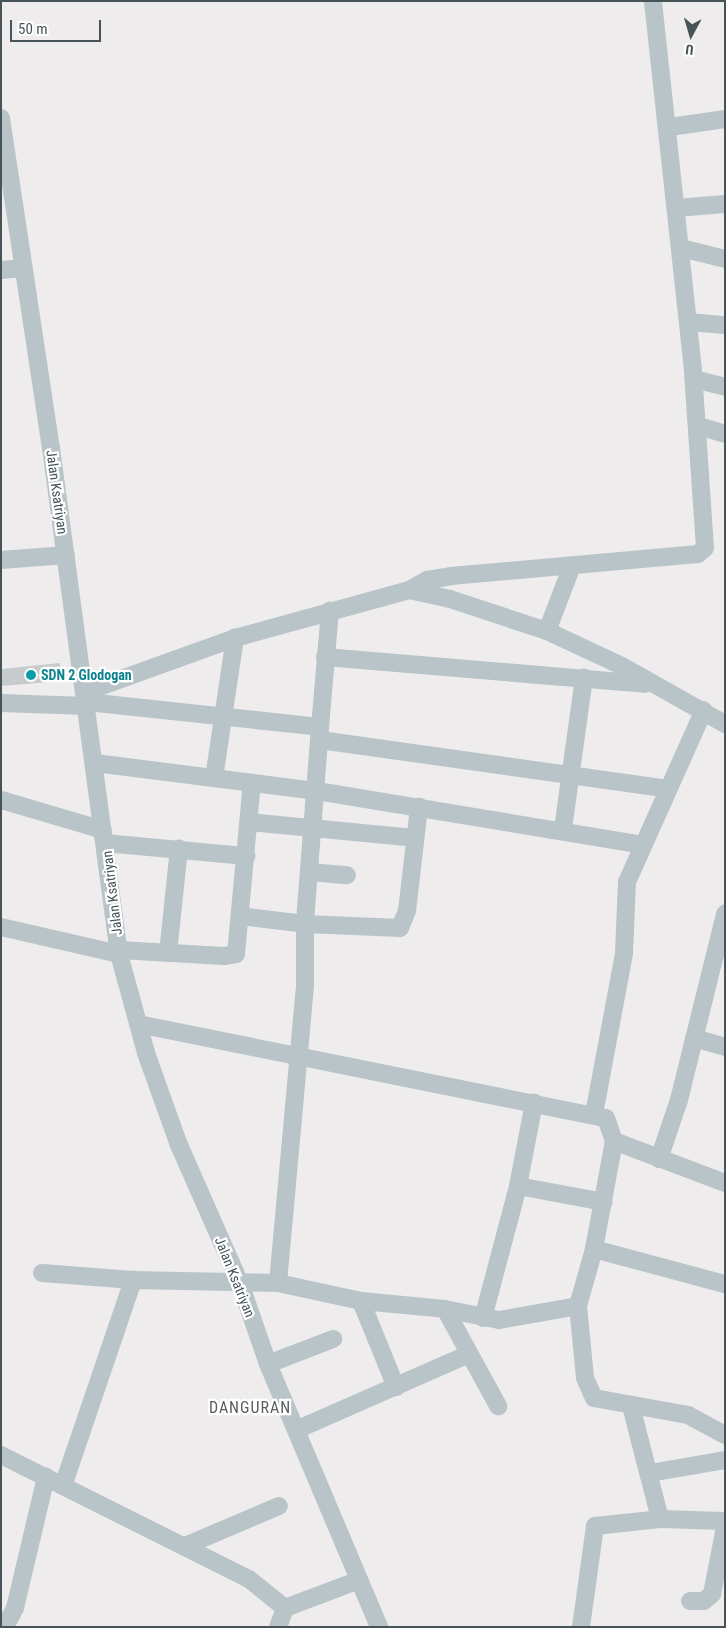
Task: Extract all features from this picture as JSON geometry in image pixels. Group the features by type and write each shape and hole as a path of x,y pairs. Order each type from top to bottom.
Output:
{"street":[{"path":"86,700 235,638 330,610 409,590 433,578 572,566 703,551 699,426 676,208 670,127 653,1"},
{"name":"Jalan Ksatriyan","path":"1,118 4,158 66,555 119,952 138,1024 178,1144 240,1283 268,1364 379,1627"},
{"path":"670,127 725,119"},
{"path":"676,208 725,204"},
{"path":"681,248 725,259"},
{"path":"1,270 22,268"},
{"path":"689,322 725,326"},
{"path":"694,379 725,387"},
{"path":"699,426 725,434"},
{"path":"1,560 66,555"},
{"path":"547,631 572,566"},
{"path":"409,590 450,599 547,631 622,666 648,684 704,710 725,724"},
{"path":"278,1283 299,1056 305,924 330,610"},
{"path":"214,778 235,638"},
{"path":"325,657 584,677 648,684"},
{"path":"563,829 572,775 584,677"},
{"path":"1,703 86,700 223,715 320,734 666,789"},
{"path":"594,1114 624,953 626,889 666,789 704,710"},
{"path":"95,763 317,791 563,829 643,845"},
{"path":"1,927 119,952 235,955 252,783"},
{"path":"1,800 104,836 179,849 246,856"},
{"path":"240,916 305,924 392,929 403,926 419,807"},
{"path":"249,822 313,826 414,838"},
{"path":"168,953 179,849"},
{"path":"310,872 347,875"},
{"path":"659,1159 694,1038 725,914"},
{"path":"138,1024 594,1114 608,1120 614,1141 594,1249 578,1306 589,1391 598,1400 688,1415 725,1435"},
{"path":"694,1038 725,1047"},
{"path":"483,1318 518,1186 534,1103"},
{"path":"614,1141 725,1183"},
{"path":"518,1186 604,1202"},
{"path":"594,1249 725,1284"},
{"path":"42,1273 133,1280 278,1283 361,1300 445,1309 483,1318 507,1320 578,1306"},
{"path":"63,1486 133,1280"},
{"path":"361,1300 396,1387"},
{"path":"445,1309 498,1406"},
{"path":"268,1364 333,1339"},
{"path":"296,1430 469,1354"},
{"path":"631,1406 650,1473 660,1519"},
{"path":"1,1455 249,1579 284,1608"},
{"path":"650,1473 725,1460"},
{"path":"7,1626 15,1608 46,1477"},
{"path":"185,1546 280,1506"},
{"path":"581,1627 595,1526 660,1519 725,1521"},
{"path":"690,1601 704,1601 712,1594 725,1527"},
{"path":"284,1608 359,1580"},
{"path":"278,1627 284,1608"}],"building":[{"name":"SDN 2 Glodogan","path":"60,663 62,681 1,686 1,669"}],"place":[{"name":"SDN 2 Glodogan","path":"31,675"}],"district":[{"name":"DANGURAN","path":"250,1408"}]}
